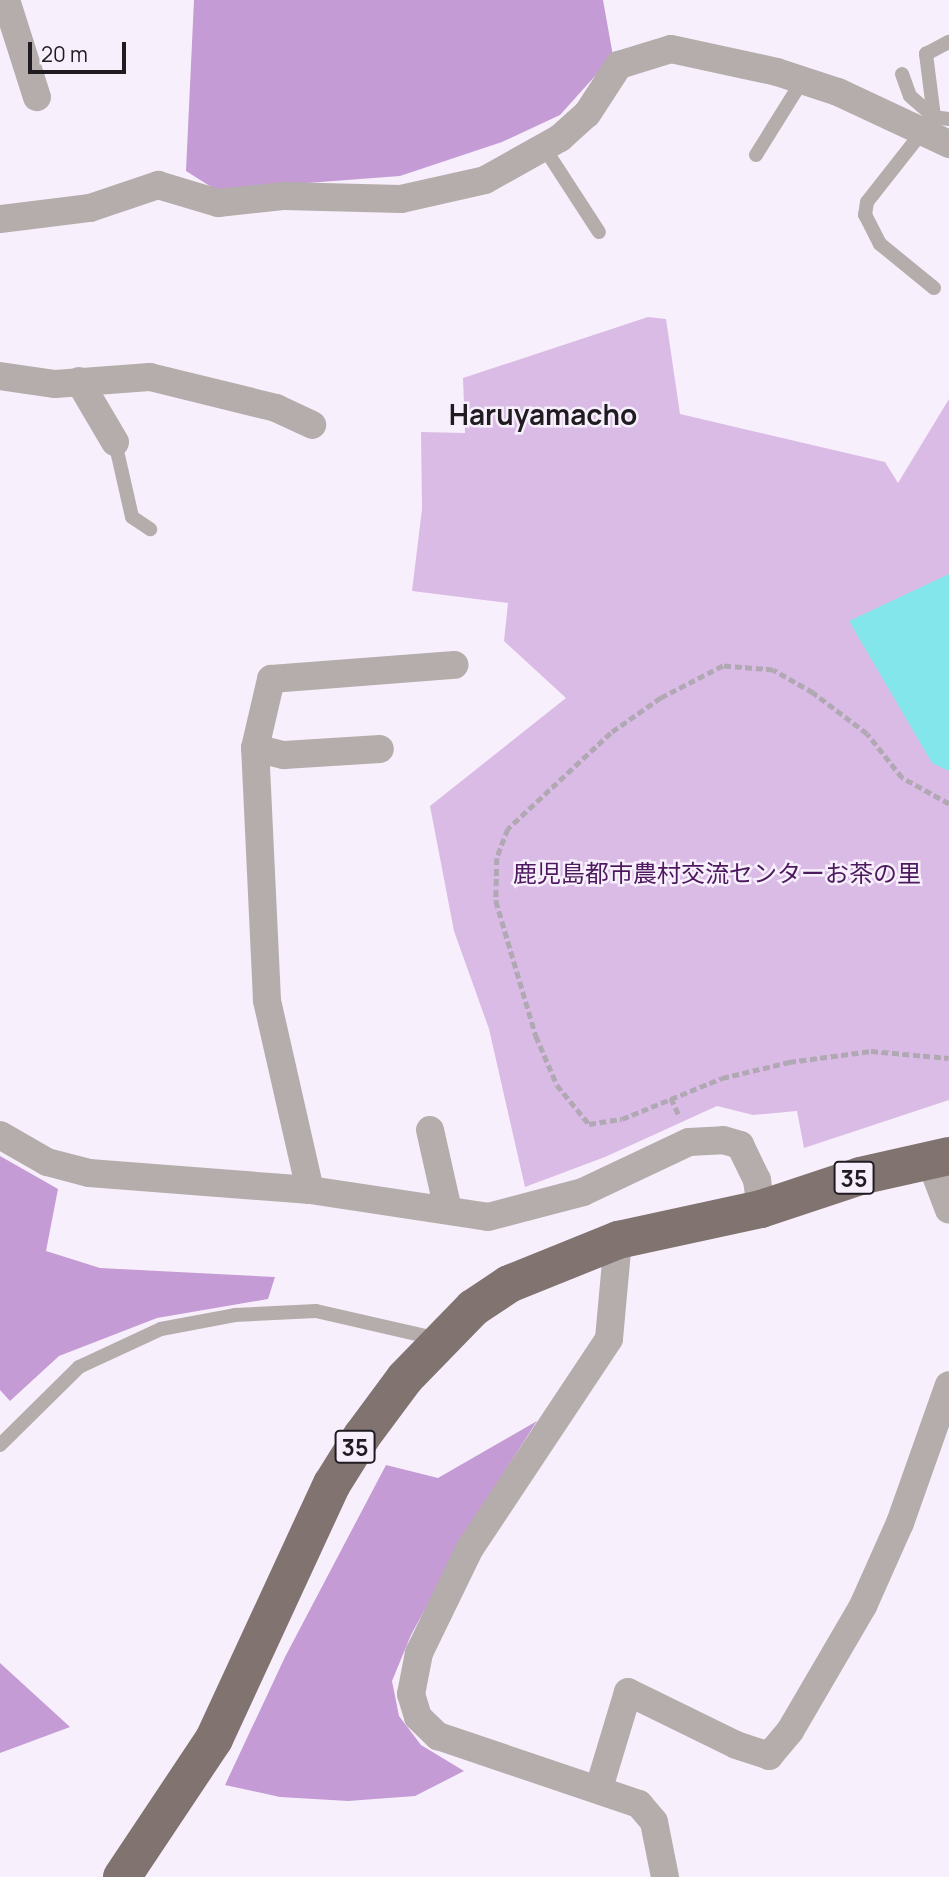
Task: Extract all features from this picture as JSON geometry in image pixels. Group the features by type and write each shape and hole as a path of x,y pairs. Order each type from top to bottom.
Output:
{"main road":[{"name":"35","path":"122,1877 214,1739 332,1485 405,1377 472,1308 509,1284 618,1240 761,1209 860,1176 940,1158"}],"street":[{"path":"6,0 37,97"},
{"path":"0,219 90,208 158,185 218,203 283,196 401,199 485,180 545,149 587,114 619,65 671,49 802,81 939,128"},
{"path":"0,376 55,384 150,377 276,408 312,425"},
{"path":"79,381 115,442"},
{"path":"310,1190 267,1000 255,748 271,679 454,664"},
{"path":"255,748 284,755 380,749"},
{"path":"430,1130 448,1210"},
{"path":"0,1135 47,1162 89,1172 310,1190 488,1217 543,1205 701,1138 740,1145 757,1180 761,1209"},
{"path":"940,1158 949,1210"},
{"path":"618,1240 609,1339 470,1548 419,1653 411,1694 418,1717 438,1736 599,1788 639,1804 654,1822 664,1877"},
{"path":"599,1788 628,1692 736,1745 769,1756 790,1731 863,1606 900,1523 949,1385"}],"lane":[{"path":"939,128 926,54 949,42"},
{"path":"902,74 910,96 939,128"},
{"path":"756,156 802,81"},
{"path":"934,288 880,244 864,215 867,202 939,128"},
{"path":"545,149 599,232"},
{"path":"115,442 132,517 150,529"},
{"path":"0,1445 79,1367 162,1329 234,1315 316,1311 439,1339"}],"path":[{"path":"949,804 902,778 867,734 813,693 773,670 723,666 661,698 611,733 508,829 497,858 496,901 536,1036 557,1085 589,1124 622,1119 722,1078 789,1062 871,1051 949,1058"}],"green space":[{"name":"鹿児島都市農村交流センターお茶の里","path":"648,317 666,319 680,414 885,462 898,483 949,399 949,1100 804,1148 797,1111 753,1115 717,1106 605,1157 525,1187 489,1029 454,931 430,806 566,698 504,641 508,603 412,591 422,509 421,432 465,433 463,378"}],"shaded area":[{"path":"194,0 603,0 613,56 560,115 502,142 400,176 216,190 186,171"},
{"path":"0,1156 58,1189 46,1251 100,1268 275,1277 268,1299 157,1318 59,1356 10,1401 0,1390"},
{"path":"537,1421 473,1521 411,1635 392,1681 399,1716 421,1745 464,1771 415,1796 348,1801 280,1797 225,1785 285,1657 386,1465 438,1478"},
{"path":"0,1663 70,1727 0,1753"}],"water":[{"path":"949,574 949,771 932,763 849,621"}],"district":[{"name":"Haruyamacho","path":"543,414"}]}
